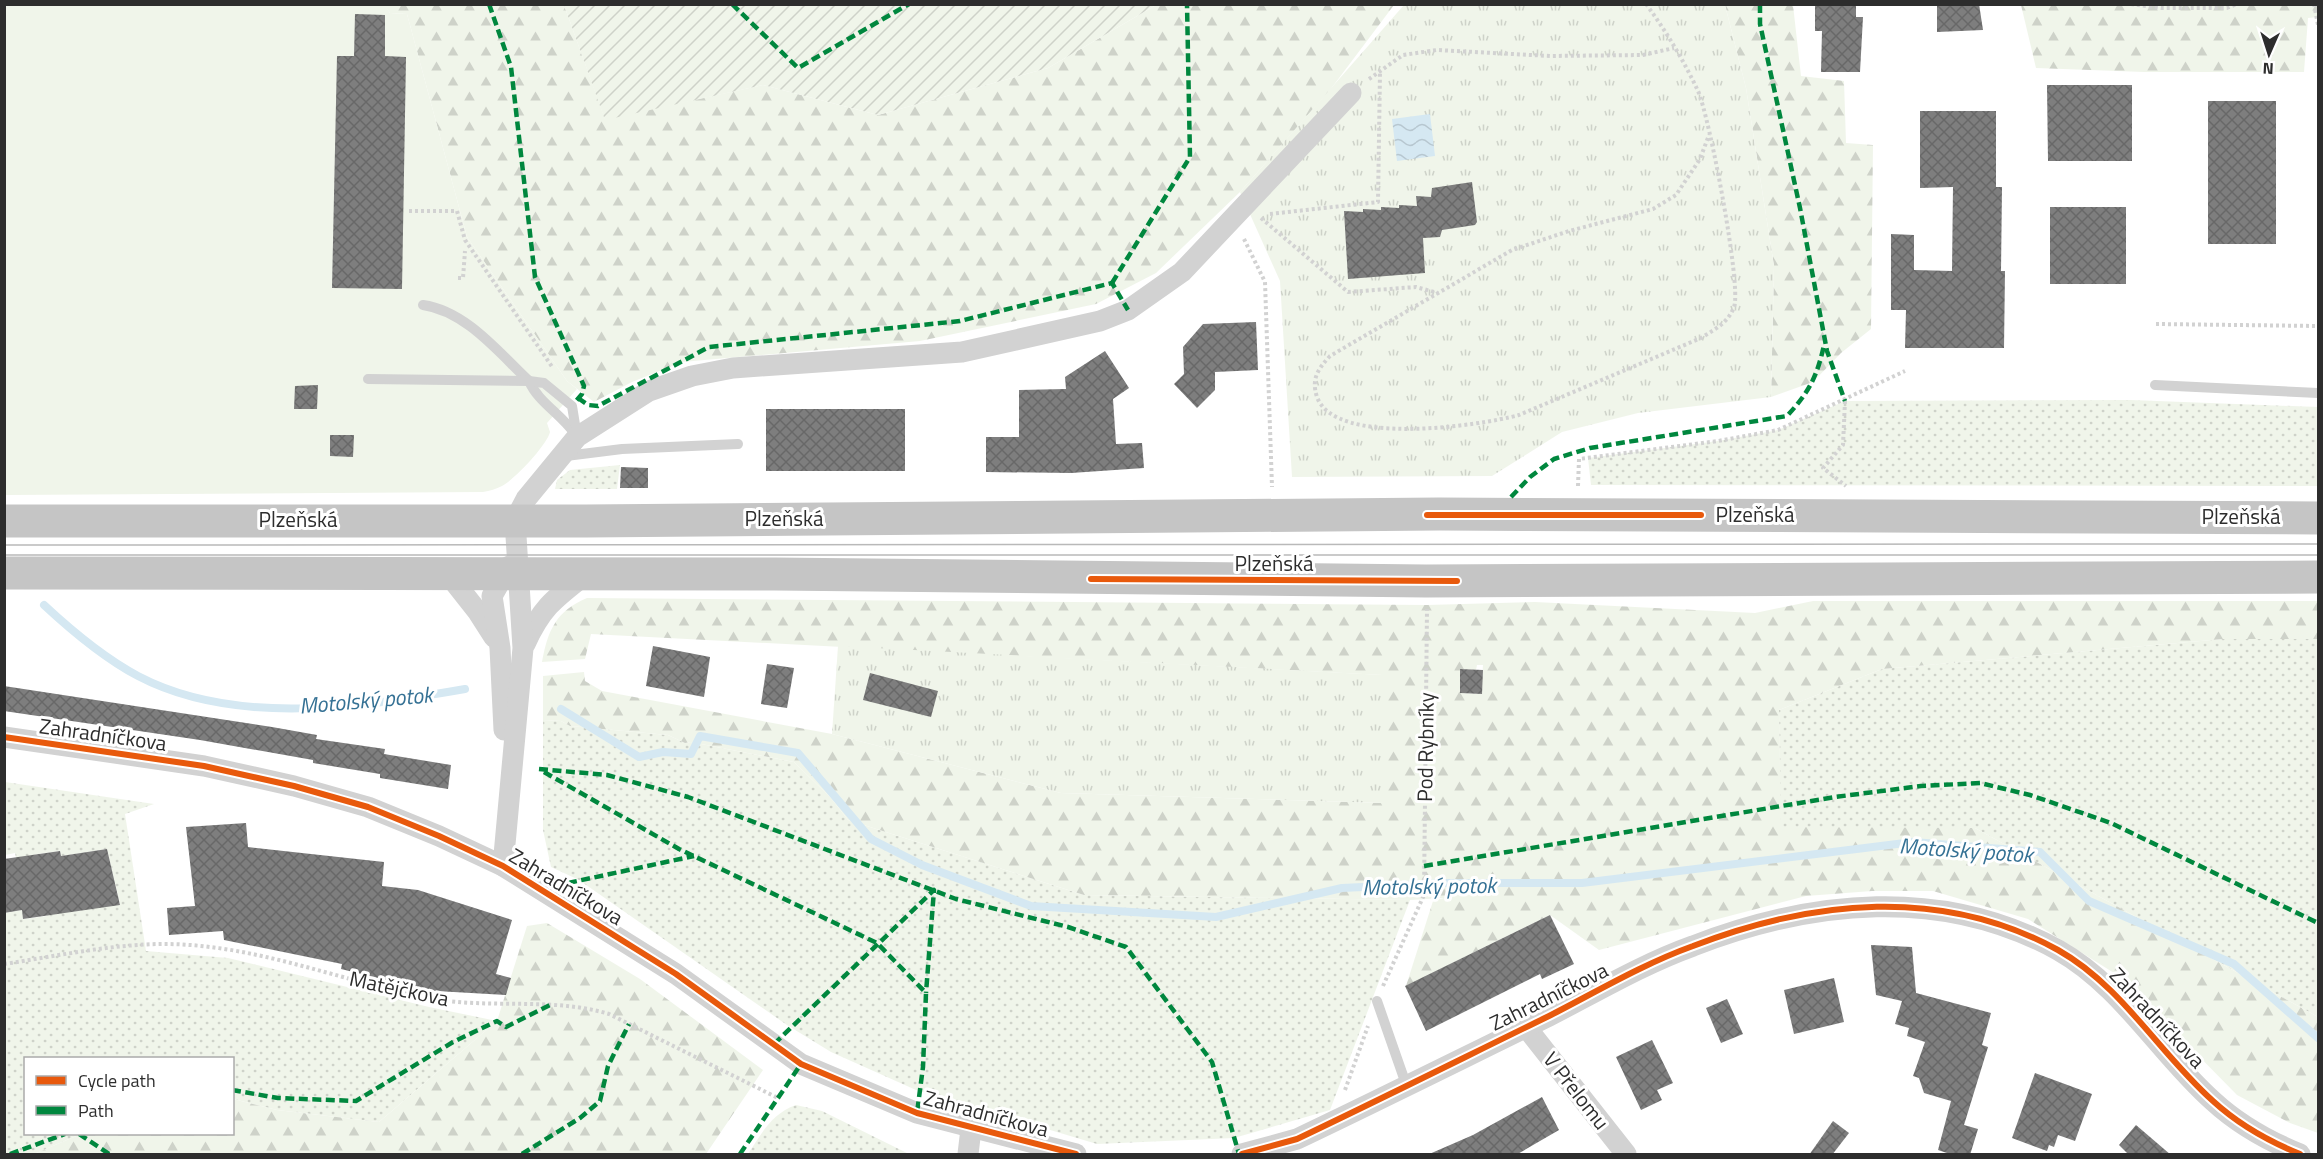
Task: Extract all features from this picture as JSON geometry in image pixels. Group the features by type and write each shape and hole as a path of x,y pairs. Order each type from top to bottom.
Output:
{"main road":[{"name":"Plzeňská","path":"4,521 1433,514 2319,518"},
{"name":"Plzeňská","path":"4,573 448,574 513,567 586,574 1416,581 2319,577"}],"street":[{"path":"503,866 523,648 513,567 515,520 526,499 577,437 649,392 692,376 733,368 962,352 1100,321 1128,310 1182,272 1351,93"},
{"path":"508,809 501,648 492,596 513,567"},
{"path":"448,574 478,612 501,648"},
{"path":"523,648 540,614 552,600 586,574"},
{"name":"Zahradníčkova","path":"4,737 204,766 294,786 368,807 439,836 503,866 676,974 801,1064 917,1113 1076,1155"},
{"name":"Zahradníčkova","path":"1242,1155 1297,1147 1407,1086 1689,947 1793,916 1888,904 1932,908 2009,927 2060,951 2095,976 2123,1002 2211,1100 2260,1136 2300,1155"},
{"name":"V Přelomu","path":"1526,1026 1626,1155"},
{"path":"968,1155 971,1129"}],"lane":[{"path":"423,305 443,310 466,324 529,381 535,393 562,416 577,437"},
{"path":"368,379 529,381"},
{"path":"2155,385 2319,393"},
{"path":"559,457 622,449 738,444"},
{"path":"1377,1001 1407,1086"}],"path":[{"path":"1646,4 1699,93 1709,135 1735,278 1735,305 1727,321 1701,338 1519,415 1489,423 1457,428 1376,427 1349,424 1331,416 1318,400 1314,387 1318,370 1330,356 1512,250 1569,231 1653,209 1676,195 1700,159 1709,135"},
{"path":"2131,4 2161,8 2227,8 2237,4"},
{"path":"2314,4 2319,25"},
{"path":"1351,93 1403,55 1437,50 1550,56 1643,54 1674,48"},
{"path":"1380,72 1378,202 1258,215 1348,292 1416,287 1438,293"},
{"path":"409,210 457,211 465,240 556,372"},
{"path":"1231,220 1248,245 1265,282 1272,497"},
{"path":"458,278 463,278 465,251"},
{"path":"2156,324 2319,326"},
{"path":"1577,496 1579,459 1718,441 1778,430 1845,401 1905,371"},
{"path":"1845,401 1843,445 1823,468 1850,490"}],"green space":[{"path":"384,4 390,13 407,14 467,237 567,381 577,389 547,423 550,432 548,438 537,453 507,482 483,492 5,495 4,5"},
{"path":"564,4 1156,5 1048,68 878,115 763,85 605,120"},
{"path":"2318,4 2318,17 2308,18 2304,72 2144,72 2036,68 2021,5"},
{"path":"384,5 564,5 605,119 763,85 878,115 1048,68 1156,5 1394,5 1330,90 1240,192 1156,273 1096,304 920,341 682,362 632,382 594,402 567,381 467,237 407,14 390,13"},
{"path":"1404,5 1725,5 1746,88 1774,266 1771,397 1638,413 1562,432 1492,476 1292,477 1280,281 1240,192"},
{"path":"1725,5 1793,5 1801,76 1844,81 1846,143 1873,145 1871,329 1841,353 1813,382 1771,397 1774,266 1746,88"},
{"path":"2131,400 2318,407 2318,486 1591,485 1588,458 1718,441 1778,430 1845,401"},
{"path":"620,465 617,489 555,489 557,480 570,470"},
{"path":"587,598 1427,605 1535,602 1755,613 1813,601 2318,601 2318,639 2223,639 1882,669 1779,710 1781,827 1975,828 2318,1017 2318,1133 2290,1123 2237,1095 2122,978 2028,919 1933,891 1872,891 1806,896 1599,950 1550,915 1406,986 1433,901 1444,898 1410,900 1084,895 848,820 831,798 794,762 691,742 685,743 668,735 570,726 561,721 543,720 543,676 584,672 585,681 602,691 832,734 1061,793 1383,803 1382,675 591,634 585,659 542,662 547,640 555,623 576,603","holes":["1477,665 1483,665 1481,694 1460,693 1460,669 1476,670"]},
{"path":"2223,639 2318,639 2318,1017 1975,828 1780,828 1779,710 1882,669"},
{"path":"838,646 1383,675 1384,803 1061,793 832,734"},
{"path":"543,720 561,721 570,726 668,735 685,743 691,742 794,762 831,798 848,820 1084,895 1410,900 1330,1110 1234,1138 1097,1144 916,1090 831,1052 787,1025 579,880 551,867 543,830"},
{"path":"5,782 154,804 125,814 146,951 228,958 429,1007 497,1021 379,1122 277,1110 234,1099 234,1057 24,1057 24,1135 79,1135 34,1154 5,1154 5,913 22,910 24,919 47,916 46,907 69,912 120,904 107,849 61,856 60,851 37,854 17,862 15,853 5,855"},
{"path":"547,923 640,979 763,1070 706,1154 34,1154 79,1135 234,1135 234,1099 277,1110 379,1122 497,1021 527,926"},
{"path":"796,1105 822,1111 909,1154 748,1154 774,1119"}],"water":[{"path":"1430,114 1435,156 1397,161 1392,119"}],"building":[{"path":"1815,4 1856,4 1856,17 1863,17 1860,72 1821,72 1822,31 1815,31"},
{"path":"1937,4 1979,4 1983,30 1937,32"},
{"path":"355,14 385,15 385,56 406,57 402,289 332,288 337,56 354,56"},
{"path":"2047,85 2132,85 2132,161 2048,161"},
{"path":"2208,101 2276,101 2276,244 2208,244"},
{"path":"1920,111 1996,111 1996,187 2002,187 2001,271 2005,271 2004,348 1905,348 1906,310 1891,310 1891,234 1914,235 1914,270 1952,271 1953,187 1920,188"},
{"path":"1472,182 1477,222 1475,225 1442,230 1440,237 1423,238 1425,273 1348,279 1344,211 1363,212 1363,209 1381,210 1381,207 1399,208 1399,205 1417,206 1416,196 1431,197 1432,188"},
{"path":"2050,207 2126,207 2126,284 2050,284"},
{"path":"1256,322 1258,370 1215,372 1215,390 1197,408 1174,384 1184,374 1183,347 1203,324"},
{"path":"1105,351 1129,388 1113,399 1116,444 1142,443 1144,468 1071,473 986,472 986,437 1019,437 1019,390 1066,389 1065,377"},
{"path":"318,385 317,409 294,409 295,386"},
{"path":"766,409 905,409 905,471 766,471"},
{"path":"330,435 354,435 353,457 330,456"},
{"path":"621,467 648,468 648,488 620,488"},
{"path":"653,646 710,657 704,697 646,686"},
{"path":"767,664 794,668 787,708 761,704"},
{"path":"1460,669 1483,670 1482,694 1460,693"},
{"path":"870,673 938,691 931,717 863,700"},
{"path":"4,686 272,727 317,735 316,739 385,749 384,754 451,765 448,789 380,778 380,774 200,740 4,711"},
{"path":"246,823 248,847 384,862 382,886 418,890 512,920 496,974 511,978 506,995 436,991 398,983 341,969 342,964 224,940 223,931 169,935 167,908 195,906 186,827"},
{"path":"107,849 120,905 23,919 22,910 4,913 4,859 60,851 61,856"},
{"path":"1550,915 1574,964 1542,979 1540,974 1426,1031 1405,986"},
{"path":"1871,945 1912,947 1916,993 1991,1013 1982,1045 1988,1047 1964,1125 1978,1129 1970,1155 1953,1155 1938,1150 1951,1101 1924,1093 1919,1078 1913,1076 1925,1042 1907,1036 1909,1028 1895,1024 1902,1001 1876,995"},
{"path":"1834,978 1844,1022 1794,1034 1784,990"},
{"path":"1727,999 1743,1034 1721,1043 1706,1008"},
{"path":"1652,1040 1673,1083 1657,1090 1662,1100 1641,1110 1616,1057"},
{"path":"2035,1073 2092,1094 2075,1141 2058,1135 2054,1147 2049,1145 2047,1151 2012,1138"},
{"path":"1542,1097 1559,1130 1516,1155 1427,1155 1473,1135"},
{"path":"1833,1121 1849,1133 1832,1155 1809,1155"},
{"path":"2136,1125 2171,1155 2129,1155 2119,1145"}],"waterway":[{"name":"Motolský potok","path":"44,605 89,644 125,669 176,692 216,702 257,707 342,706 385,702 465,689"},
{"name":"Motolský potok","path":"561,709 639,757 663,752 691,754 700,736 798,753 871,839 922,865 1031,906 1216,917 1342,888 1446,883 1582,883 1913,842 2040,852 2089,901 2234,964 2318,1038"}],"tram line":[{"path":"4,545 2318,544"},
{"path":"4,555 2318,555"}],"marked path":[{"path":"489,4 511,67 535,277 584,386 582,394 576,401"},
{"path":"732,4 798,68 909,4"},
{"path":"1112,283 1190,157 1187,4"},
{"path":"1760,4 1760,24 1800,208 1827,351 1845,401"},
{"path":"578,398 588,405 598,406 709,347 960,321 1112,283 1128,310"},
{"path":"1511,497 1530,477 1554,459 1590,448 1787,416 1811,384 1824,345"},
{"path":"539,769 607,775 688,797 956,899 1068,927 1126,947 1212,1062 1239,1154"},
{"path":"544,772 679,849 877,943 926,993 923,1067 917,1113"},
{"path":"1424,866 1835,797 1921,786 1980,783 2030,795 2111,823 2318,923"},
{"path":"568,883 694,856"},
{"path":"774,1044 934,890 926,993"},
{"path":"234,1090 278,1098 356,1101 453,1042 497,1021 506,1027 550,1005"},
{"path":"522,1154 580,1118 600,1101 608,1066 629,1024"},
{"path":"740,1154 801,1064"},
{"path":"10,1154 62,1135"},
{"path":"80,1135 109,1154"}],"cycle path":[{"path":"1427,515 1701,515"},
{"path":"1091,579 1457,581"},
{"path":"4,737 204,766 294,786 368,807 439,836 503,866 676,974 801,1064 917,1113 1076,1154"},
{"path":"1242,1154 1297,1139 1674,953 1738,930 1784,918 1830,910 1877,907 1923,908 1969,916 2014,930 2058,950 2102,982 2193,1082 2223,1109 2254,1131 2300,1154"}]}
